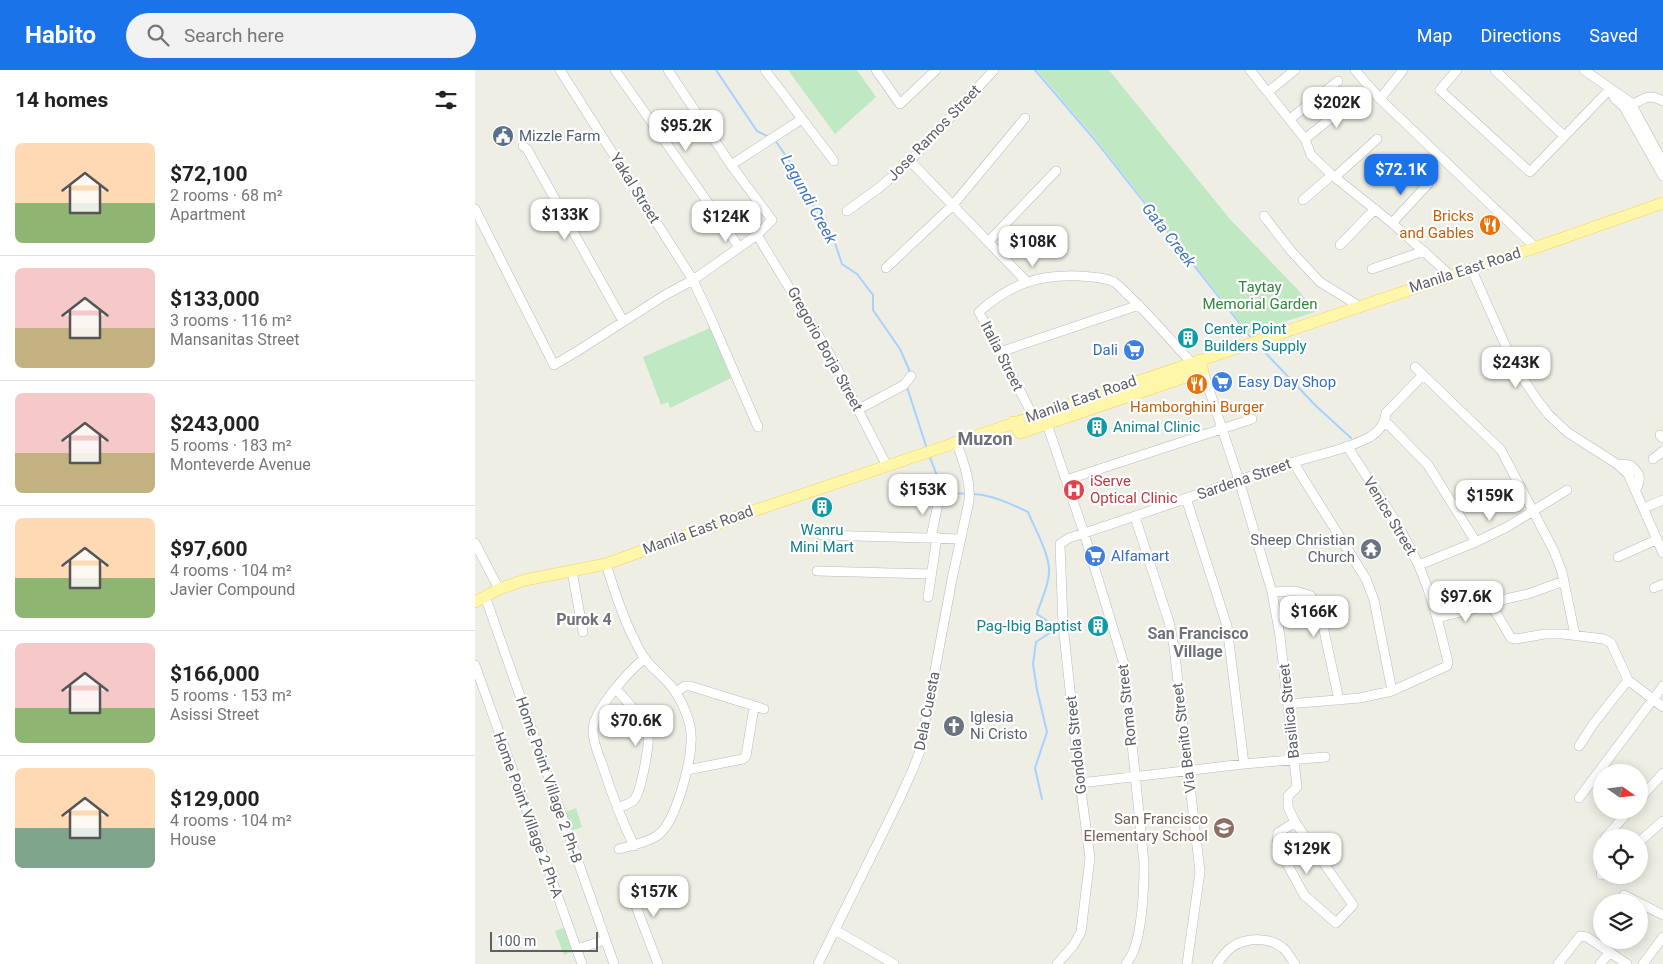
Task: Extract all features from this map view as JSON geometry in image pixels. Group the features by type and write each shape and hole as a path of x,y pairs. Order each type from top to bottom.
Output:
{"main road":[{"name":"Manila East Road","path":"479,597 525,580 606,564 719,522 956,441 1122,385 1197,364 1255,341 1535,248 1663,203"},
{"path":"1013,422 1020,433 1126,398 1197,364"},
{"path":"1122,385 1126,398"},
{"path":"1038,414 1047,424"}],"street":[{"name":"Yakal Street","path":"560,70 693,280 758,427"},
{"path":"615,70 739,248"},
{"path":"475,209 555,364 665,295 693,280 739,248 757,235 772,220 731,165 668,70"},
{"path":"765,70 834,161"},
{"path":"877,70 900,104 936,70"},
{"name":"Jose Ramos Street","path":"847,211 880,187 910,161 994,70"},
{"path":"1251,70 1305,139 1311,155 1450,275"},
{"path":"1269,91 1295,70"},
{"path":"1355,70 1380,99 1535,248"},
{"path":"1380,99 1403,70"},
{"path":"1457,70 1439,90 1530,172 1610,89"},
{"path":"1495,70 1564,136"},
{"path":"1585,70 1610,89 1620,94 1631,105 1663,162"},
{"path":"1290,119 1338,81"},
{"path":"1610,89 1615,99 1625,107 1663,176"},
{"path":"1631,105 1646,96 1663,101"},
{"path":"1305,139 1353,100"},
{"path":"731,165 802,118"},
{"path":"886,268 953,206 1025,118"},
{"path":"1303,200 1334,176 1377,138"},
{"path":"523,146 527,149 623,322"},
{"path":"910,161 1026,281"},
{"path":"989,242 1056,170"},
{"path":"1392,223 1428,184"},
{"path":"1340,245 1375,209"},
{"path":"1264,216 1291,251 1320,282 1359,306"},
{"name":"Gregorio Borja Street","path":"757,235 829,353 887,466"},
{"path":"1372,269 1424,251"},
{"path":"1471,268 1515,368 1548,414 1567,432 1617,464 1628,474 1663,552"},
{"name":"Italia Street","path":"1038,414 1000,352 979,312 1006,291 1026,281 1044,277 1073,276 1094,277 1114,282 1197,364"},
{"path":"1000,352 1139,305"},
{"name":"Basilica Street","path":"1197,364 1239,480 1272,592 1280,636 1297,787 1288,796 1288,807 1295,822"},
{"path":"1415,367 1501,450 1554,551 1564,581 1575,635"},
{"name":"Sardena Street","path":"1084,533 1372,436 1385,421 1386,413 1423,375"},
{"path":"859,409 904,385 911,376"},
{"path":"1066,480 1252,419"},
{"path":"1385,421 1428,465 1476,542"},
{"name":"Roma Street","path":"1047,424 1084,533 1124,664 1144,863 1140,923 1134,952 1126,964"},
{"name":"Dela Cuesta","path":"818,964 900,798 919,751 969,501 968,477 956,441"},
{"name":"Venice Street","path":"1347,446 1409,545 1419,565 1437,618 1448,662 1447,666 1392,691"},
{"path":"1653,459 1663,451"},
{"path":"1288,704 1360,698 1392,691 1374,600 1366,579 1293,462"},
{"path":"1419,565 1507,528 1567,490"},
{"path":"1186,498 1227,626 1244,764"},
{"path":"928,597 939,499"},
{"path":"1644,508 1663,500"},
{"name":"Via Benito Street","path":"1135,517 1169,622 1174,647 1199,872 1187,964"},
{"name":"Gondola Street","path":"1057,964 1073,946 1081,932 1090,858 1063,625 1060,552 1060,544 1069,538 1084,533"},
{"path":"821,535 961,539"},
{"path":"1618,557 1656,540"},
{"path":"475,543 499,589"},
{"path":"606,564 618,604 629,630 645,658 676,692 687,714 691,730 687,770 677,805 667,824 659,835 634,846 619,849"},
{"path":"572,571 583,632"},
{"path":"817,571 931,574"},
{"path":"1437,618 1528,594 1564,581"},
{"path":"1272,592 1296,591 1311,596 1321,612 1339,700"},
{"name":"Home Point Village 2 Ph-B","path":"479,597 614,964"},
{"path":"1490,605 1511,638 1516,639 1545,634 1575,635 1604,639 1611,644 1627,680 1663,707"},
{"path":"634,846 617,808 592,730 602,706 629,671 645,658"},
{"name":"Home Point Village 2 Ph-A","path":"475,665 582,964"},
{"path":"1579,746 1627,680"},
{"path":"676,692 685,686 690,686 764,709"},
{"path":"1579,798 1663,686"},
{"path":"616,689 645,726 649,745 638,794 633,802 617,808"},
{"path":"687,770 743,759 746,756 754,707"},
{"path":"1080,783 1244,764 1325,757"},
{"path":"1648,790 1663,773"},
{"path":"1613,829 1622,819"},
{"path":"1648,834 1663,821"},
{"path":"1295,822 1353,905 1336,922 1304,894 1277,845 1278,832 1295,822"},
{"path":"626,880 658,964"},
{"path":"1648,907 1663,914"},
{"path":"835,930 894,964"},
{"path":"1558,964 1580,936 1587,938 1627,964"},
{"path":"1643,964 1663,937"},
{"path":"577,950 605,940"},
{"path":"1217,964 1231,947 1240,942 1268,940 1284,948 1295,964"},
{"path":"1601,964 1610,952"}],"green space":[{"path":"788,70 857,70 876,97 835,134"},
{"name":"Taytay Memorial Garden","path":"1037,70 1109,70 1229,218 1299,291 1315,312 1249,333 1092,134"},
{"path":"710,328 731,378 670,408 668,402 661,405 643,357"},
{"path":"576,808 582,827 571,831 565,812"},
{"path":"566,927 575,951 564,955 555,931"}],"waterway":[{"name":"Lagundi Creek","path":"716,70 757,131 769,137"},
{"name":"Gata Creek","path":"1035,70 1095,140 1252,339"},
{"name":"Lagundi Creek","path":"775,140 794,168 807,195 834,240 842,264 857,274 873,295 873,310 900,349 911,374"},
{"name":"Gata Creek","path":"1259,346 1316,406 1351,438"},
{"name":"Lagundi Creek","path":"907,387 927,449"},
{"name":"Lagundi Creek","path":"929,455 941,486 949,492 966,494"},
{"name":"Lagundi Creek","path":"973,494 995,498 1028,512 1048,561 1048,580 1037,614 1054,627 1048,634 1036,642 1033,664 1047,732 1035,768 1042,799"}],"place":[{"name":"Mizzle Farm","path":"503,136"},
{"name":"Bricks and Gables","path":"1490,225"},
{"name":"Center Point Builders Supply","path":"1188,338"},
{"name":"Dali","path":"1134,350"},
{"name":"Easy Day Shop","path":"1222,382"},
{"name":"Hamborghini Burger","path":"1197,384"},
{"name":"Animal Clinic","path":"1097,427"},
{"name":"iServe Optical Clinic","path":"1074,490"},
{"name":"Wanru Mini Mart","path":"822,507"},
{"name":"Sheep Christian Church","path":"1371,549"},
{"name":"Alfamart","path":"1095,556"},
{"name":"Pag-Ibig Baptist","path":"1098,626"},
{"name":"Iglesia Ni Cristo","path":"954,726"},
{"name":"San Francisco Elementary School","path":"1224,828"}],"district":[{"name":"Muzon","path":"985,438"},
{"name":"Purok 4","path":"584,619"},
{"name":"San Francisco Village","path":"1198,642"}]}
